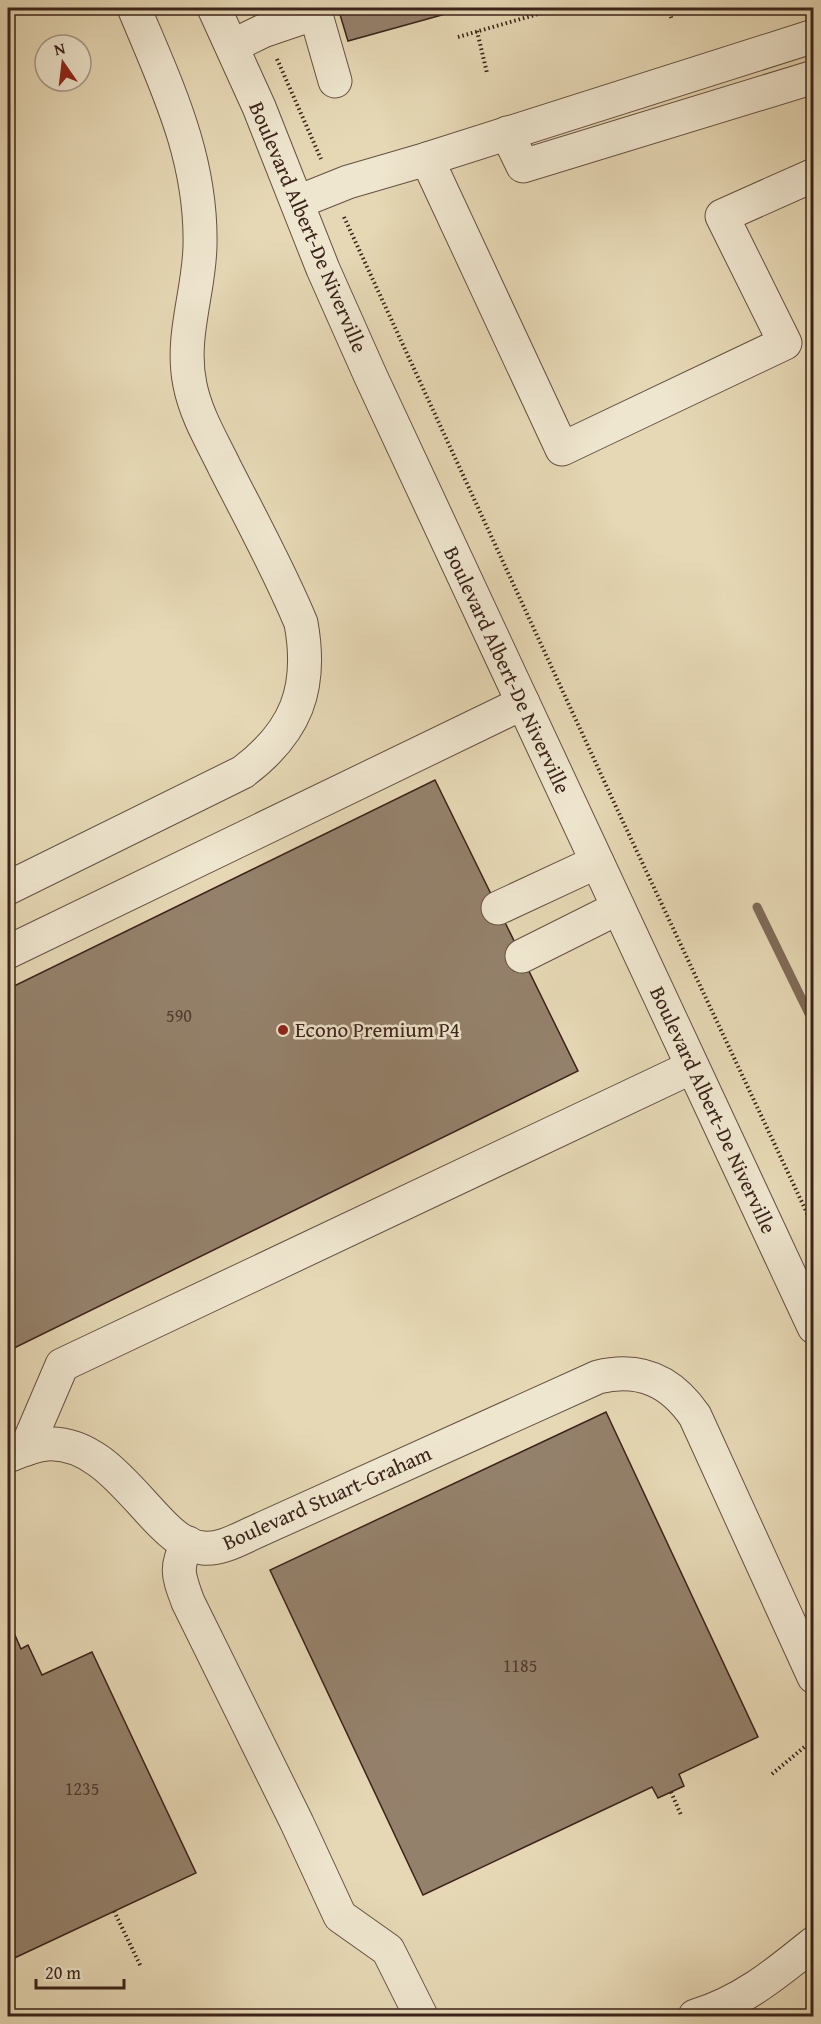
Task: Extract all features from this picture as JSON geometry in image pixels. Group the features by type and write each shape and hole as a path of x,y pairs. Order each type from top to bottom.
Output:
{"street":[{"path":"8,888 243,772 273,747 289,726 304,674 304,641 301,623 195,405 186,360 188,334 197,289 200,245 197,195 191,156 179,117 134,8"},
{"name":"Boulevard Albert-De Niverville","path":"214,8 298,202 323,269 371,377 813,1327"},
{"path":"232,46 315,10 335,81"},
{"path":"298,202 348,182 813,36"},
{"path":"507,133 522,166 813,77"},
{"path":"427,159 562,449 785,343 722,216 813,175"},
{"path":"8,952 523,703"},
{"path":"498,908 597,862"},
{"path":"522,956 618,908"},
{"path":"17,1453 62,1365 692,1067"},
{"name":"Boulevard Stuart-Graham","path":"17,1453 46,1444 76,1447 118,1477 173,1534 201,1548 215,1548 598,1377 616,1374 644,1376 660,1381 676,1392 687,1404 704,1434 813,1677"},
{"path":"188,1543 179,1559 178,1572 188,1602 297,1823 340,1916 388,1950 421,2016"},
{"path":"695,2016 732,2002 756,1988 813,1943"}],"path":[{"path":"458,37 558,8"},
{"path":"669,8 672,20"},
{"path":"477,31 487,73"},
{"name":"Boulevard Albert-De Niverville","path":"272,49 324,166"},
{"name":"Boulevard Albert-De Niverville","path":"349,231 813,1228"},
{"path":"772,1774 813,1739"},
{"path":"671,1792 681,1815"},
{"path":"114,1911 141,1967"}],"building":[{"path":"338,8 467,8 348,41"},
{"name":"Econo Premium P4","path":"435,780 578,1071 8,1351 8,989"},
{"path":"606,1412 758,1737 679,1774 684,1786 658,1798 652,1787 423,1895 270,1570"},
{"path":"8,1619 21,1649 28,1645 42,1675 92,1652 196,1873 8,1961"}],"waterway":[{"path":"757,907 814,1024"}],"place":[{"name":"Econo Premium P4","path":"283,1030"}]}
